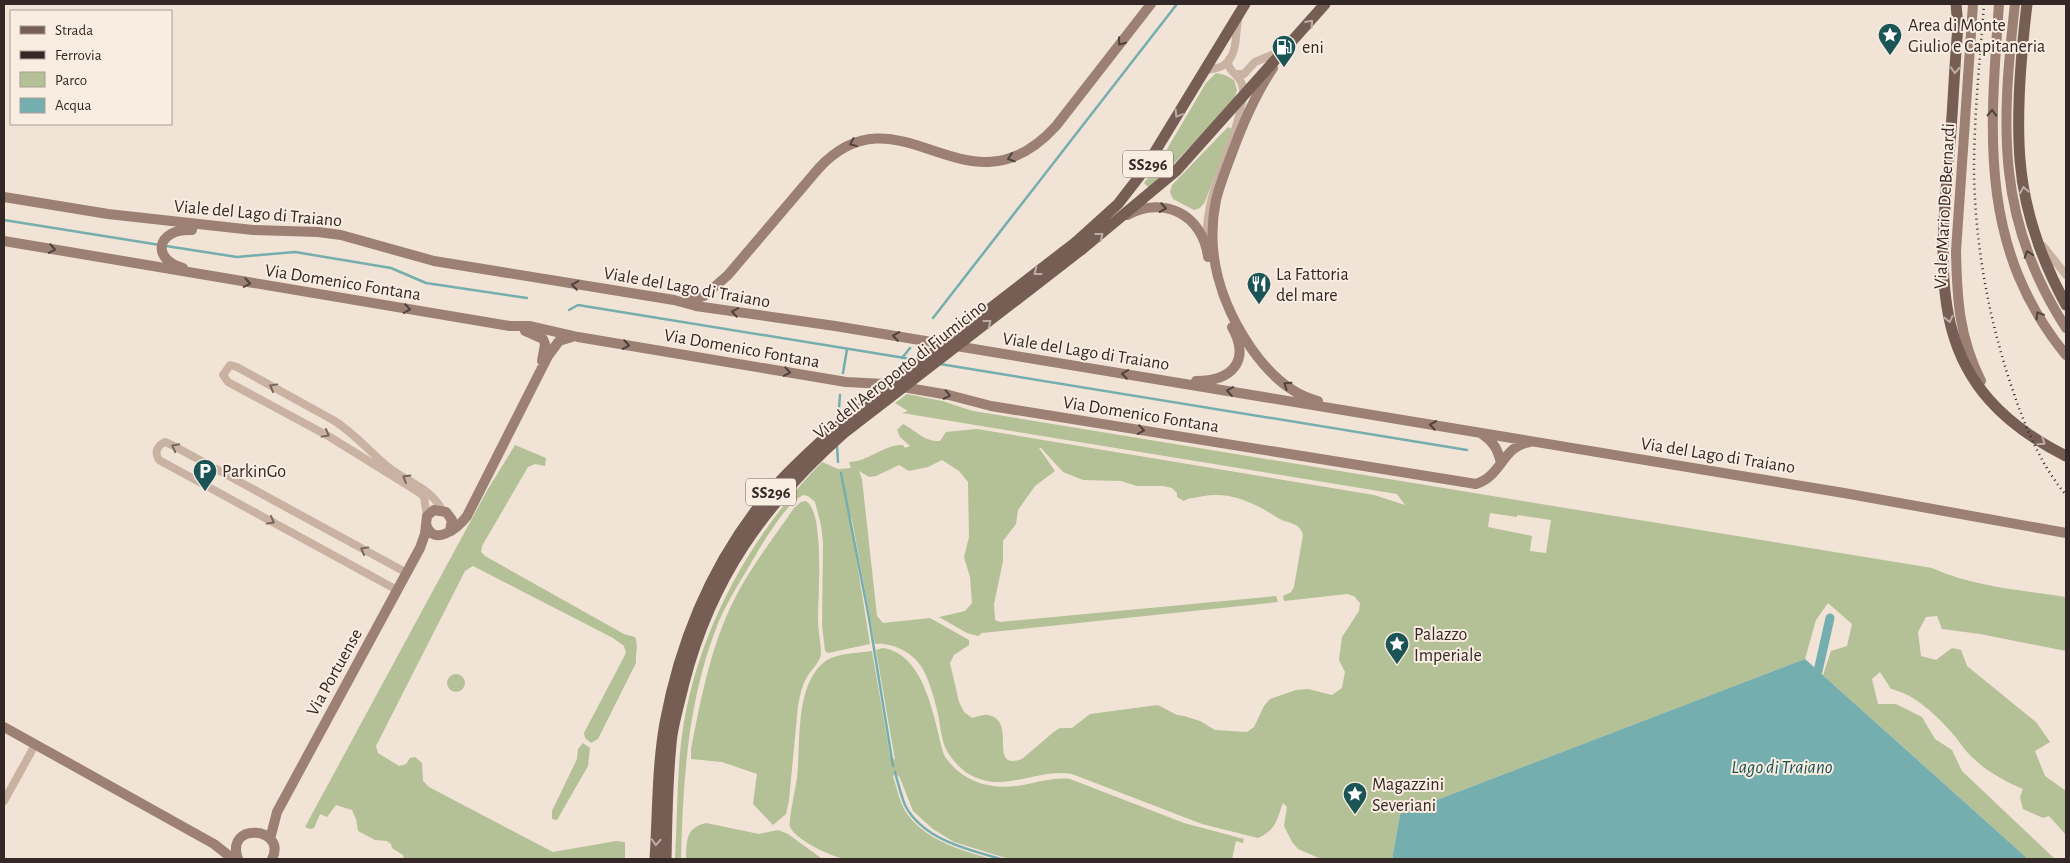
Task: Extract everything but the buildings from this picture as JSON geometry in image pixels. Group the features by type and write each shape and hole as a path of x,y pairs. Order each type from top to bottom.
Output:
{"main road":[{"name":"Via dell'Aeroporto di Fiumicino","path":"655,859 660,764 665,724 682,658 693,622 709,586 746,524 774,489 802,459 838,426 1079,246 1118,222 1176,171 1326,4"},
{"path":"1956,4 1958,27 1943,250 1946,308 1958,349 1967,370 1978,388 1994,406 2018,426"},
{"path":"2028,4 2025,18 2019,107 2020,161 2028,212 2049,272 2066,305"},
{"name":"Via dell'Aeroporto di Fiumicino","path":"666,859 667,801 672,734 690,658 701,627 720,586 734,559 759,522 810,464 844,433 1079,246 1130,189 1243,7"},
{"name":"Viale Mario De Bernardi","path":"2018,426 2066,456"}],"street":[{"path":"674,300 698,298 717,286 741,261 824,163 841,149 855,142 877,138 893,139 951,157 982,163 1005,161 1026,152 1056,126 1151,4"},
{"name":"Viale Mario De Bernardi","path":"1973,4 1956,251 1956,292 1960,322 1973,365 1982,384 1998,406 2018,426"},
{"path":"1999,4 1993,93 1993,162 1998,208 2013,261 2031,301 2066,355"},
{"path":"2015,4 2007,96 2007,162 2015,210 2028,257 2046,294 2066,328"},
{"path":"1236,367 1239,353 1236,336 1218,297 1208,248 1206,223 1209,206 1238,119 1243,85 1237,74 1229,68 1228,64 1235,44 1236,26 1243,7"},
{"path":"1237,74 1244,74 1255,62 1280,52 1293,42"},
{"path":"1293,42 1264,81 1244,119 1219,189 1213,216 1214,258 1222,294 1241,332 1262,361 1283,382 1300,394 1348,410"},
{"path":"1202,74 1222,66 1230,59"},
{"name":"Viale del Lago di Traiano","path":"4,197 108,214 253,230 304,231 341,235 434,261 674,300 696,306 835,326 1364,413"},
{"path":"1118,222 1134,211 1147,207 1161,207 1174,210 1186,216 1198,228 1208,248"},
{"path":"216,277 178,267 164,258 162,249 164,238 171,232 180,229 253,230"},
{"path":"2037,237 2052,260 2066,275"},
{"name":"Via Domenico Fontana","path":"4,241 510,326 530,326 578,337 846,382 885,384 949,395 991,406 1476,484 1492,475 1501,463"},
{"path":"510,326 536,334 543,339 544,350 540,373"},
{"path":"450,530 452,520 434,496 388,467 348,430 334,420 237,367 230,365 225,370 223,375 228,382 330,437 420,493 424,498 427,529 434,535 442,536 461,524 548,356 559,341 565,338 578,337"},
{"path":"1174,382 1216,379 1228,374 1249,360 1262,361"},
{"name":"Via del Lago di Traiano","path":"1364,413 1844,493 2066,534"},
{"path":"1481,433 1494,444 1501,463"},
{"path":"397,590 159,460 156,449 165,442 172,445 407,574"},
{"path":"1501,463 1515,447 1522,443 1534,442"},
{"path":"427,520 434,510 458,513 471,505"},
{"name":"Via Portuense","path":"270,839 277,812 420,548 427,520"},
{"name":"Via Portuense","path":"420,548 434,535"},
{"path":"4,727 214,844 233,859"},
{"path":"4,801 36,745"},
{"name":"Via Portuense","path":"237,844 244,835 255,832 277,812"},
{"path":"255,832 261,832 270,839 274,848 272,859"},
{"path":"214,844 227,847 237,844 238,859"}],"green space":[{"path":"1216,73 1234,80 1237,90 1234,100 1150,189 1144,183 1157,166 1206,83"},
{"path":"1228,127 1232,129 1205,202 1200,208 1194,210 1173,199 1170,192 1172,185"},
{"path":"907,394 942,401 973,411 1932,568 1981,584 2066,597 2066,651 1980,634 1942,629 1937,616 1926,617 1918,632 1921,656 1936,660 1952,648 1961,650 1967,666 2036,722 2050,742 2035,751 2045,776 2066,791 2066,835 2049,816 2043,818 2023,809 2020,797 2023,789 1996,776 1978,763 1933,713 1909,696 1891,689 1880,672 1872,679 1878,704 1896,704 1922,717 1935,739 1952,750 1962,771 2055,859 2028,859 1823,675 1831,651 1847,646 1852,624 1828,603 1816,620 1805,659 1400,814 1392,859 1321,859 1298,849 1284,826 1287,807 1283,803 1272,828 1258,838 1202,824 1072,774 1046,774 1007,782 981,779 967,773 954,762 947,751 932,691 921,666 912,656 901,649 894,646 875,644 852,520 849,513 870,644 828,653 825,651 822,625 823,543 821,525 815,502 808,496 803,495 784,512 772,528 719,621 700,679 694,708 683,798 681,859 675,859 679,766 686,712 696,672 710,633 727,595 747,558 795,492 822,462 838,469 851,468 849,462 863,459 889,447 903,445 905,448 910,446 900,437 897,430 903,424 925,438 934,441 940,441 946,432 977,429 1374,495 1405,505 1397,494 902,413 908,411 895,403","holes":["1039,448 1063,472 1083,480 1121,481 1137,486 1163,486 1172,488 1177,493 1177,497 1184,501 1209,495 1230,496 1250,502 1299,528 1303,535 1294,587 1291,592 1283,596 1284,601 1347,594 1354,596 1360,603 1359,611 1342,637 1339,660 1345,672 1342,688 1332,695 1308,689 1296,690 1270,699 1264,706 1254,727 1247,732 1215,730 1200,721 1177,715 1158,705 1090,714 1072,728 1060,728 1055,731 1022,759 1012,761 1006,758 1001,726 997,719 988,715 972,718 964,712 959,702 950,663 954,655 969,645 969,640 930,618 883,623 877,616 862,479 859,471 869,477 876,476 899,465 909,471 928,467 942,460 959,471 968,482 969,537 964,557 970,577 972,603 965,611 939,617 967,633 978,636 982,633 1278,602 1276,596 1000,622 995,620 994,604 1003,561 1003,541 1016,524 1018,510 1035,486 1055,471","1490,513 1551,520 1546,553 1530,551 1532,536 1488,527"]},
{"path":"515,445 546,458 545,466 535,464 528,467 482,546 481,552 624,634 635,637 637,645 636,663 598,739 591,743 585,738 584,733 626,653 624,646 613,638 473,566 465,571 376,746 378,753 399,766 406,764 410,758 415,757 422,763 423,781 429,787 553,852 616,841 625,842 625,859 404,859 403,855 392,848 391,844 387,841 375,840 358,831 352,810 336,805 327,817 320,814 314,828 305,827 488,489"},
{"path":"806,501 812,508 818,537 818,619 821,654 802,687 798,706 786,814 773,825 753,804 757,774 722,762 691,759 691,749 712,656 733,602 754,566 794,508 801,502"},
{"path":"883,648 898,653 909,662 919,676 932,708 944,755 959,772 968,778 1000,787 1011,787 1052,779 1070,779 1184,823 1244,839 1243,843 1236,841 1232,859 1009,859 954,842 933,829 913,811 900,778 896,773 893,776 901,801 905,811 916,824 925,832 946,844 992,859 844,859 814,847 793,832 790,827 797,778 801,714 809,683 816,670 827,660 843,655 872,651 890,756 895,760 876,650"},
{"path":"456,674 462,677 465,683 462,689 456,692 450,689 447,683 450,677"},
{"path":"583,743 590,748 588,766 557,820 552,819 552,811 577,759 578,749"},
{"path":"706,823 759,834 778,830 788,834 821,858 828,859 686,859 687,841 691,832 699,825"}],"water":[{"name":"Lago di Traiano","path":"1805,659 2028,859 1392,859 1400,814"}],"waterway":[{"path":"933,318 1177,4"},
{"path":"4,220 160,245"},
{"path":"166,246 237,257 295,252 391,268 426,283 527,298"},
{"path":"569,310 578,305 917,360"},
{"path":"902,358 910,348"},
{"path":"843,373 847,349"},
{"path":"940,364 1467,450"},
{"path":"838,420 840,395"},
{"path":"837,446 838,462"},
{"path":"841,473 869,618 893,766"},
{"path":"1818,671 1830,618"},
{"path":"895,772 905,805 923,827 934,835 961,847 1001,859"}],"railway":[{"path":"1984,4 1974,150 1975,199 1980,255 1997,338 2023,419 2042,459 2066,495"}],"place":[{"name":"Area di Monte Giulio e Capitaneria","path":"1890,56"},
{"name":"eni","path":"1284,68"},
{"name":"La Fattoria del mare","path":"1259,305"},
{"name":"ParkinGo","path":"205,492"},
{"name":"Palazzo Imperiale","path":"1397,665"},
{"name":"Magazzini Severiani","path":"1355,815"}]}
